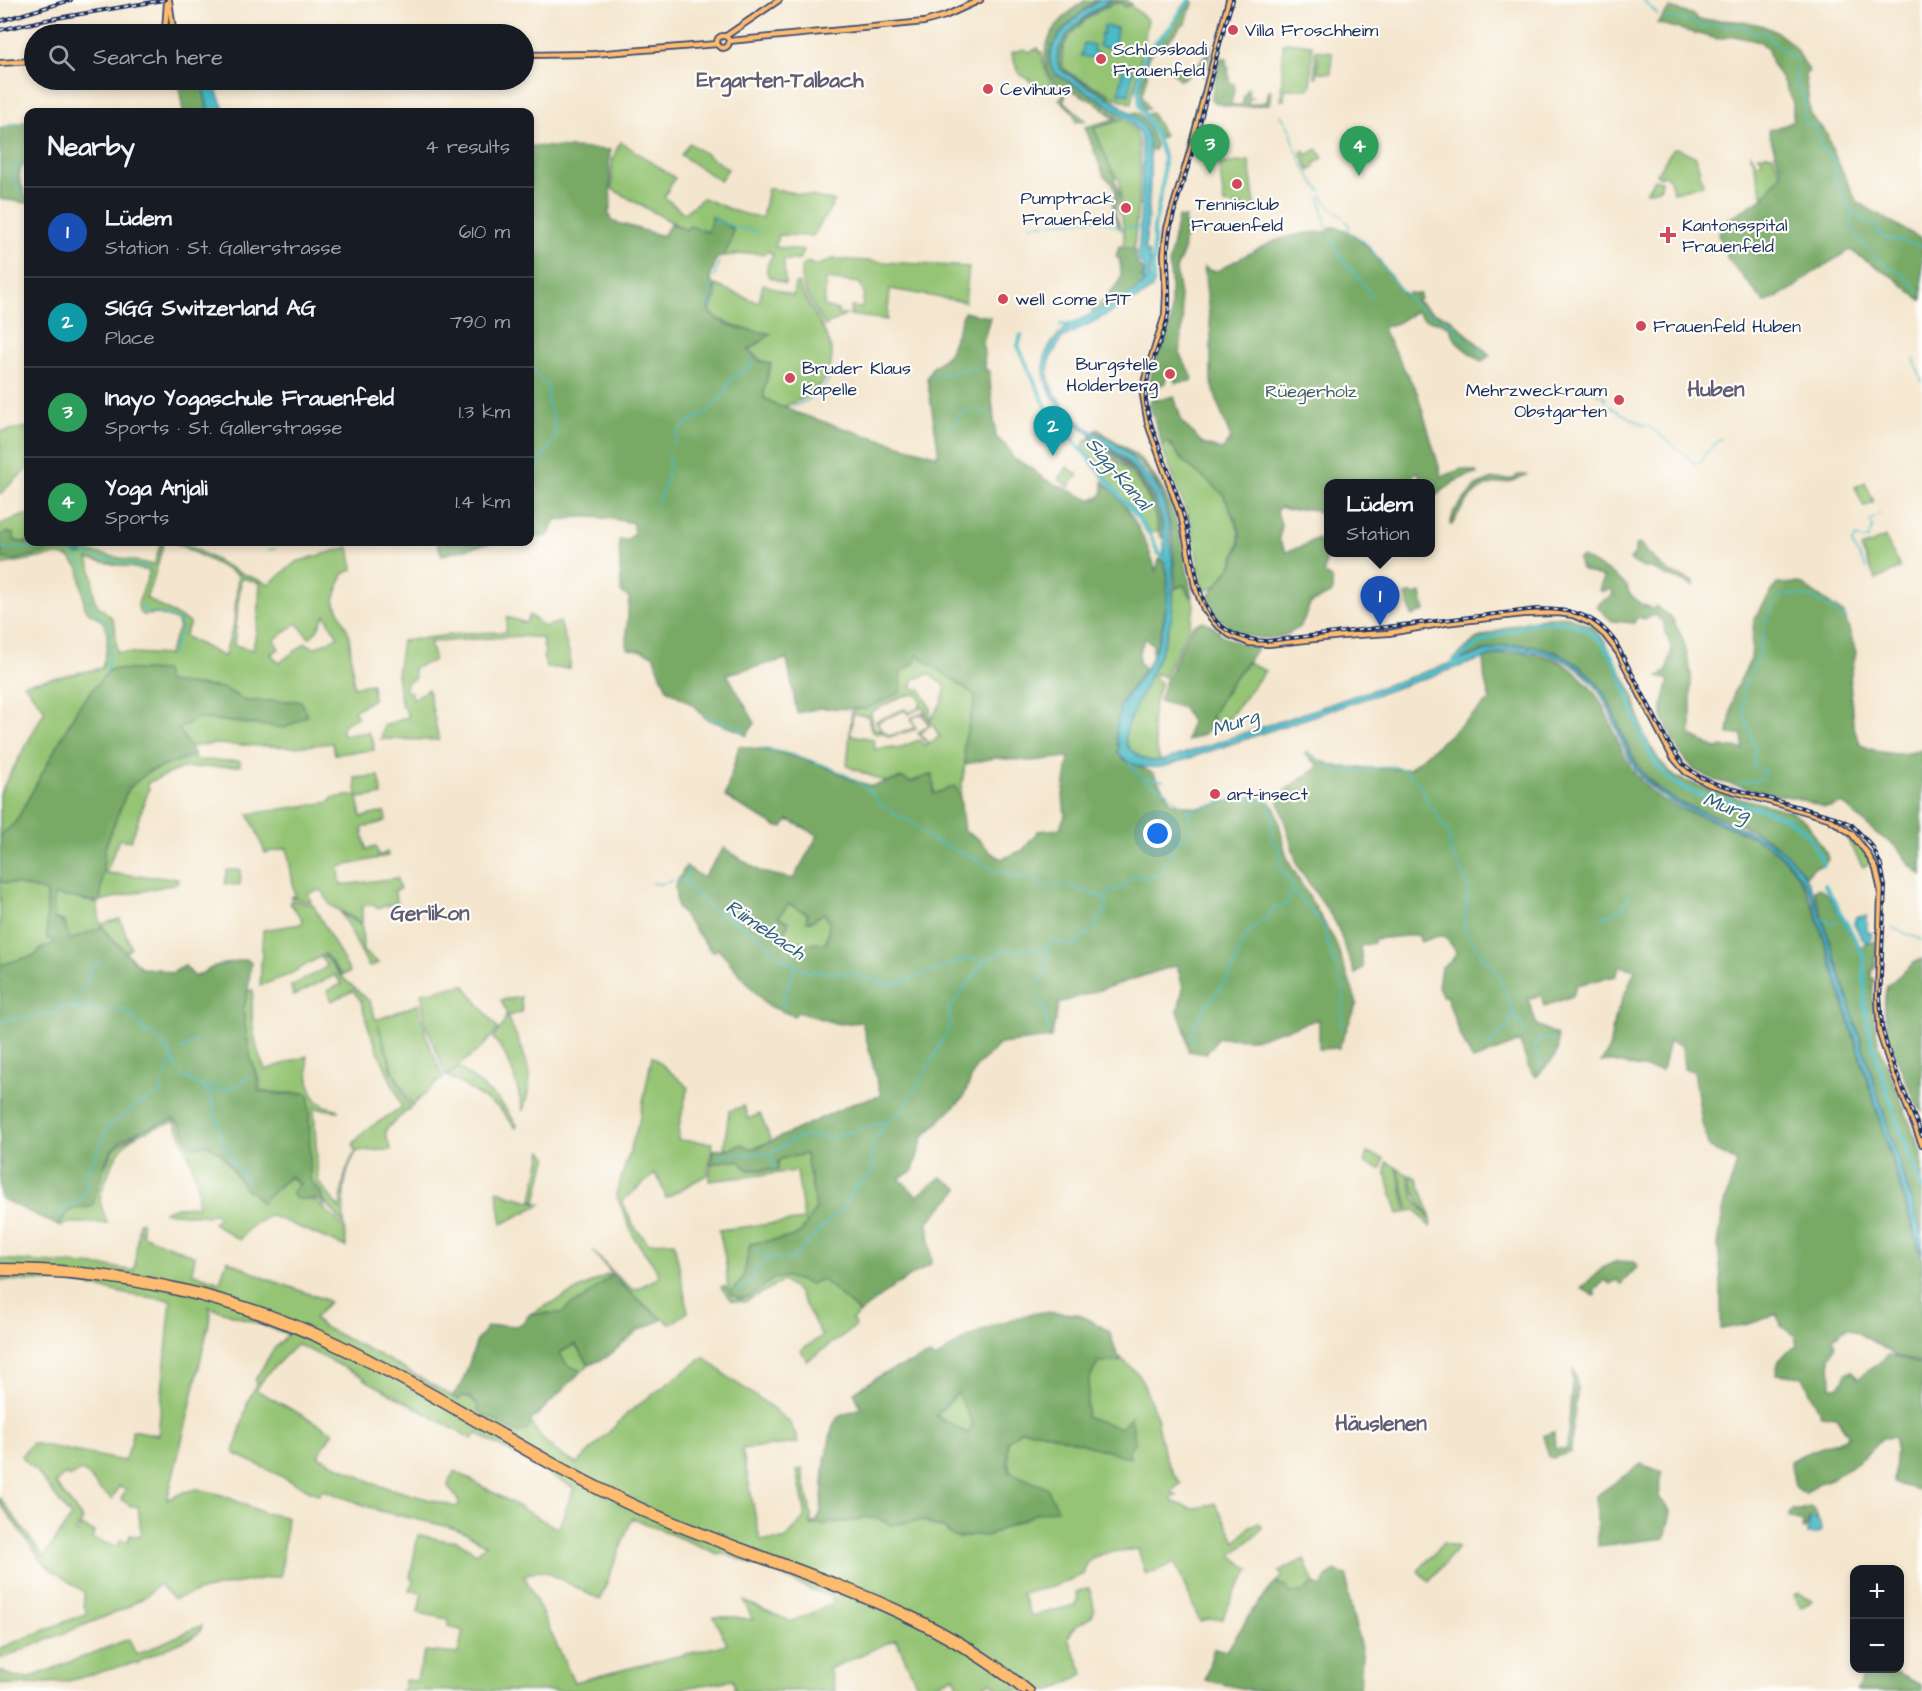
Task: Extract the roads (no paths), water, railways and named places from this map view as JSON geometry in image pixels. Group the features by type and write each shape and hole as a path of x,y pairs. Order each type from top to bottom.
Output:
{"highway":[{"path":"0,1267 80,1270 142,1279 222,1298 291,1322 389,1369 551,1461 615,1494 683,1524 858,1590 926,1622 989,1659 1031,1691"},
{"path":"0,1272 76,1275 148,1285 219,1302 287,1326 378,1368 534,1457 614,1499 697,1535 858,1596 924,1626 979,1658 1023,1691"}],"main road":[{"path":"168,0 173,24"},
{"path":"164,24 168,0"},
{"path":"534,55 593,54 717,44 725,48 727,38 779,0"},
{"path":"717,44 719,37 924,22 945,16 980,0"},
{"path":"1229,0 1189,155 1167,228 1164,254 1165,315 1145,379 1143,395 1148,424 1182,519 1195,586 1204,609 1216,624 1230,635 1249,642 1264,644 1395,633 1445,623 1542,612 1572,615 1596,626 1618,652 1672,756 1686,772 1709,784 1824,816 1843,827 1865,849 1876,869 1881,891 1878,998 1880,1034 1922,1144"},
{"path":"0,63 24,62"}],"water":[{"path":"1100,0 1111,0 1090,13 1072,29 1060,47 1057,60 1063,72 1135,116 1146,131 1149,141 1150,171 1145,250 1149,253 1151,261 1149,279 1155,282 1144,295 1062,338 1050,359 1048,372 1050,384 1066,409 1085,427 1116,444 1127,453 1154,483 1163,502 1168,521 1173,566 1172,616 1161,652 1128,723 1125,738 1128,748 1151,762 1165,760 1487,651 1509,646 1549,651 1572,662 1601,689 1633,760 1648,781 1671,799 1764,838 1787,855 1805,877 1822,919 1922,1235 1922,1255 1812,898 1802,880 1791,865 1767,844 1753,836 1678,806 1655,791 1635,769 1602,697 1594,685 1574,666 1549,655 1506,651 1166,766 1140,766 1128,762 1118,753 1119,710 1153,655 1165,617 1168,579 1164,561 1163,526 1157,504 1143,480 1122,457 1067,416 1048,389 1044,368 1049,347 1058,335 1081,319 1134,292 1145,282 1142,277 1145,273 1137,253 1143,154 1140,133 1129,120 1100,99 1056,74 1051,67 1050,56 1055,42 1077,17"},
{"path":"1104,26 1117,28 1114,49 1099,46"},
{"path":"1084,43 1094,45 1093,51 1101,53 1100,59 1081,56"},
{"path":"1123,68 1133,70 1129,95 1119,93"},
{"path":"204,90 216,90 223,108 208,108"},
{"path":"1867,916 1867,932 1872,933 1870,940 1866,943 1854,923 1856,917"},
{"path":"1812,1517 1820,1523 1821,1531 1818,1534 1807,1534"}],"waterway":[{"path":"1151,284 1154,229 1163,181 1164,157 1156,135 1140,106 1138,88 1146,51 1171,27 1190,0"},
{"path":"1643,0 1657,14"},
{"path":"1664,17 1694,22 1703,27 1717,24 1742,26 1757,33 1764,32 1779,47 1797,59 1794,84 1801,89 1807,107 1803,115 1804,121 1815,126 1817,135 1821,139 1821,148 1834,160 1835,182 1841,187 1842,195 1852,211 1851,224 1861,243 1880,261 1898,270 1919,292"},
{"path":"1281,115 1291,131 1295,147 1306,171 1321,192"},
{"path":"0,128 24,123"},
{"path":"22,193 14,182 13,173 24,159"},
{"path":"1322,195 1330,207 1342,217"},
{"path":"1320,198 1327,230"},
{"path":"1853,212 1875,226 1886,238 1922,246"},
{"path":"715,215 715,219 727,225 758,232"},
{"path":"1030,225 1097,219 1120,228"},
{"path":"1345,220 1349,229"},
{"path":"1124,227 1141,228"},
{"path":"1349,232 1365,242 1416,307 1439,318"},
{"path":"1331,237 1343,261 1372,296"},
{"path":"714,278 719,262"},
{"path":"708,307 713,293 712,285"},
{"path":"1442,318 1452,324 1464,340 1485,355"},
{"name":"Sigg-Kanal","path":"1061,325 1071,324 1073,327"},
{"name":"Sigg-Kanal","path":"1021,335 1018,346 1047,409 1135,514 1151,536 1158,552 1166,560"},
{"path":"726,391 730,379 751,366 751,357"},
{"path":"1914,359 1922,382"},
{"path":"929,378 982,367"},
{"path":"534,370 548,388 547,400 556,437 540,460 534,476"},
{"path":"824,386 830,378"},
{"path":"793,407 808,400 821,389"},
{"path":"674,444 677,433 690,421 707,413 726,392"},
{"path":"1594,392 1604,396 1606,401"},
{"path":"1607,405 1645,426"},
{"path":"947,428 956,422 957,416 974,412"},
{"path":"978,412 988,413"},
{"path":"1649,426 1696,464 1702,461 1704,455 1721,438"},
{"path":"657,503 668,473 669,454"},
{"path":"1869,537 1873,527 1870,521 1875,517"},
{"path":"1867,569 1852,544 1856,537 1862,540 1869,539"},
{"path":"0,548 66,548 82,554 150,568"},
{"path":"269,550 275,549"},
{"path":"71,551 84,566 90,606 109,624 111,649 106,673"},
{"path":"1765,626 1772,608 1785,594 1812,597 1847,619"},
{"path":"142,604 144,611 159,613 180,621 182,627 171,656"},
{"name":"Murg","path":"1450,666 1478,644 1517,628 1543,622 1575,625 1597,638 1613,658 1644,739 1657,764 1676,784 1699,794 1761,809 1795,823 1815,846 1824,865"},
{"path":"1750,673 1758,658 1764,631"},
{"path":"1739,784 1763,778 1764,770 1753,766 1755,748 1743,711 1744,687 1748,678"},
{"path":"706,717 745,732"},
{"path":"761,748 810,760 845,774 873,794 881,806 888,806"},
{"path":"1306,751 1329,767 1344,772 1392,766 1405,770 1421,786 1429,806 1435,810 1444,828 1447,829 1451,841 1448,844 1454,851 1452,855 1465,878 1467,899 1464,929 1487,962 1497,971 1513,1012 1507,1029 1500,1033 1487,1048"},
{"path":"1130,762 1135,771 1145,780 1166,791 1187,810 1198,811"},
{"path":"1146,778 1163,780"},
{"name":"Murg","path":"1729,801 1732,796"},
{"path":"1230,799 1264,800 1269,804 1272,817 1272,840 1281,850 1280,866 1300,898 1325,927 1327,942 1344,991 1341,1028"},
{"path":"1202,809 1226,800"},
{"path":"891,810 895,815 910,821 931,839 980,861 995,871 1035,880 1041,886 1067,885 1106,899"},
{"path":"1187,811 1191,821"},
{"path":"1039,984 1045,974 1045,963 1049,959 1045,948 1053,942 1074,947 1087,933 1096,928 1098,919 1104,915 1110,890 1121,889 1136,876 1147,878 1163,873 1176,840 1186,838 1192,826"},
{"path":"686,880 687,869"},
{"name":"Riimebach","path":"676,880 685,881 714,910 759,936 780,957 809,973 814,970 847,975 855,971 860,977 874,979 889,986 969,958 984,961"},
{"name":"Riimebach","path":"652,883 672,881"},
{"path":"1825,885 1864,958 1865,1008 1871,1041 1922,1188"},
{"path":"1193,1044 1193,1028 1204,1008 1230,976 1244,938 1256,925 1267,919 1273,909 1288,903 1290,895 1296,891"},
{"path":"1602,918 1622,908 1629,896"},
{"path":"1822,919 1830,923 1838,921"},
{"path":"1891,927 1922,940"},
{"path":"737,1291 750,1283 756,1269 770,1258 792,1259 848,1201 853,1188 872,1174 872,1145 887,1121 905,1109 910,1095 917,1087 950,1026 949,1009 985,961 1004,950 1045,948"},
{"path":"87,983 91,967 100,963"},
{"path":"781,1009 796,965"},
{"path":"75,1008 77,996 83,987"},
{"path":"1039,991 1037,1002 1044,1009 1049,1031"},
{"path":"0,1022 34,1018 49,1013 51,1015 60,1006 77,1010 99,1007 102,1011 126,1011 137,1019 137,1024 143,1026 144,1032 153,1034 163,1042 162,1047 169,1050 177,1070"},
{"path":"1513,1012 1527,1033"},
{"path":"1535,1043 1537,1044 1538,1039 1544,1038 1555,1040"},
{"path":"181,1050 197,1041"},
{"path":"1537,1044 1534,1050 1541,1063 1539,1069"},
{"path":"165,1077 172,1058"},
{"path":"182,1076 200,1085 209,1093 224,1142 223,1146 230,1151 229,1156 248,1182"},
{"path":"219,1091 236,1086 250,1077"},
{"path":"153,1096 161,1094 162,1082"},
{"path":"213,1085 219,1083"},
{"path":"203,1088 211,1085"},
{"path":"207,1091 218,1091"},
{"path":"58,1220 62,1209 79,1202 85,1192 87,1171 93,1163 107,1128 147,1100"},
{"path":"719,1157 727,1154 770,1154 794,1139 811,1136 830,1138 887,1121"},
{"path":"771,1155 775,1168"},
{"path":"755,1250 770,1258"}],"railway":[{"path":"0,21 71,0"},
{"path":"28,24 164,0"},
{"path":"1233,0 1171,227 1168,247 1168,315 1150,368 1146,391 1148,415 1183,512 1205,605 1214,619 1226,630 1244,638 1267,641 1537,609 1572,612 1600,625 1616,643 1669,744 1683,764 1700,777 1717,784 1835,817 1852,825 1872,846 1881,865 1885,886 1880,996 1882,1027 1889,1053 1922,1136"},
{"path":"0,30 24,25"}],"place":[{"name":"Villa Froschheim","path":"1233,30"},
{"name":"Schlossbadi Frauenfeld","path":"1101,59"},
{"name":"Cevihuus","path":"988,89"},
{"name":"Inayo Yogaschule Frauenfeld","path":"1210,174"},
{"name":"Yoga Anjali","path":"1359,176"},
{"name":"Tennisclub Frauenfeld","path":"1237,184"},
{"name":"Pumptrack Frauenfeld","path":"1126,208"},
{"name":"Kantonsspital Frauenfeld","path":"1668,235"},
{"name":"well come FIT","path":"1003,299"},
{"name":"Frauenfeld Huben","path":"1641,326"},
{"name":"Burgstelle Holderberg","path":"1170,374"},
{"name":"Bruder Klaus Kapelle","path":"790,378"},
{"name":"Mehrzweckraum Obstgarten","path":"1619,400"},
{"name":"SIGG Switzerland AG","path":"1053,456"},
{"name":"Lüdem","path":"1380,626"},
{"name":"art-insect","path":"1215,794"}],"district":[{"name":"Ergarten-Talbach","path":"780,80"},
{"name":"Huben","path":"1716,389"},
{"name":"Gerlikon","path":"430,913"},
{"name":"Häuslenen","path":"1381,1423"}],"park label":[{"name":"Rüegerholz","path":"1311,391"}]}
